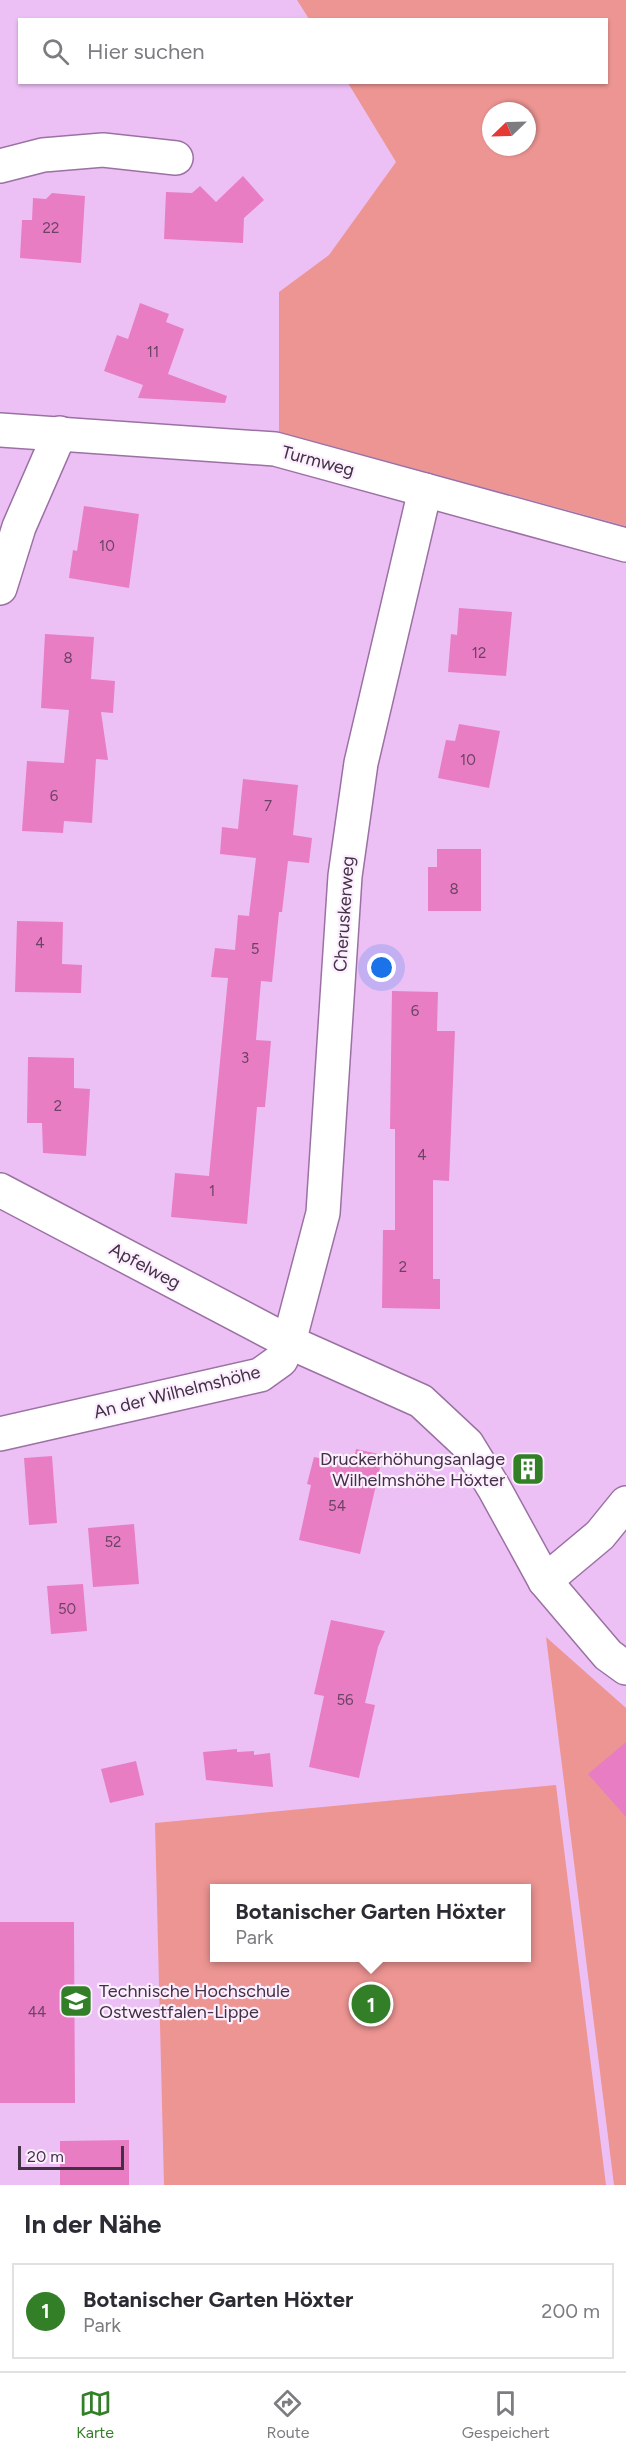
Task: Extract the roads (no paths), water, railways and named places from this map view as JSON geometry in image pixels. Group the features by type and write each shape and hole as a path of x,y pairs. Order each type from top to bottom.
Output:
{"street":[{"path":"0,166 43,155 103,150 176,158"},
{"name":"Turmweg","path":"0,430 275,449 626,545"},
{"path":"0,588 19,527 60,433"},
{"name":"Cheruskerweg","path":"289,1342 323,1213 345,876 361,763 425,490"},
{"name":"Apfelweg","path":"1,1190 289,1342"},
{"path":"289,1342 422,1401 467,1444 545,1581 608,1655 626,1668"},
{"name":"An der Wilhelmshöhe","path":"0,1434 260,1375 281,1360 289,1342"},
{"path":"545,1581 600,1536 626,1503"}],"place":[{"name":"Druckerhöhungsanlage Wilhelmshöhe Höxter","path":"528,1469"},
{"name":"Technische Hochschule Ostwestfalen-Lippe","path":"76,2001"},
{"name":"Botanischer Garten Höxter","path":"371,2004"}]}
